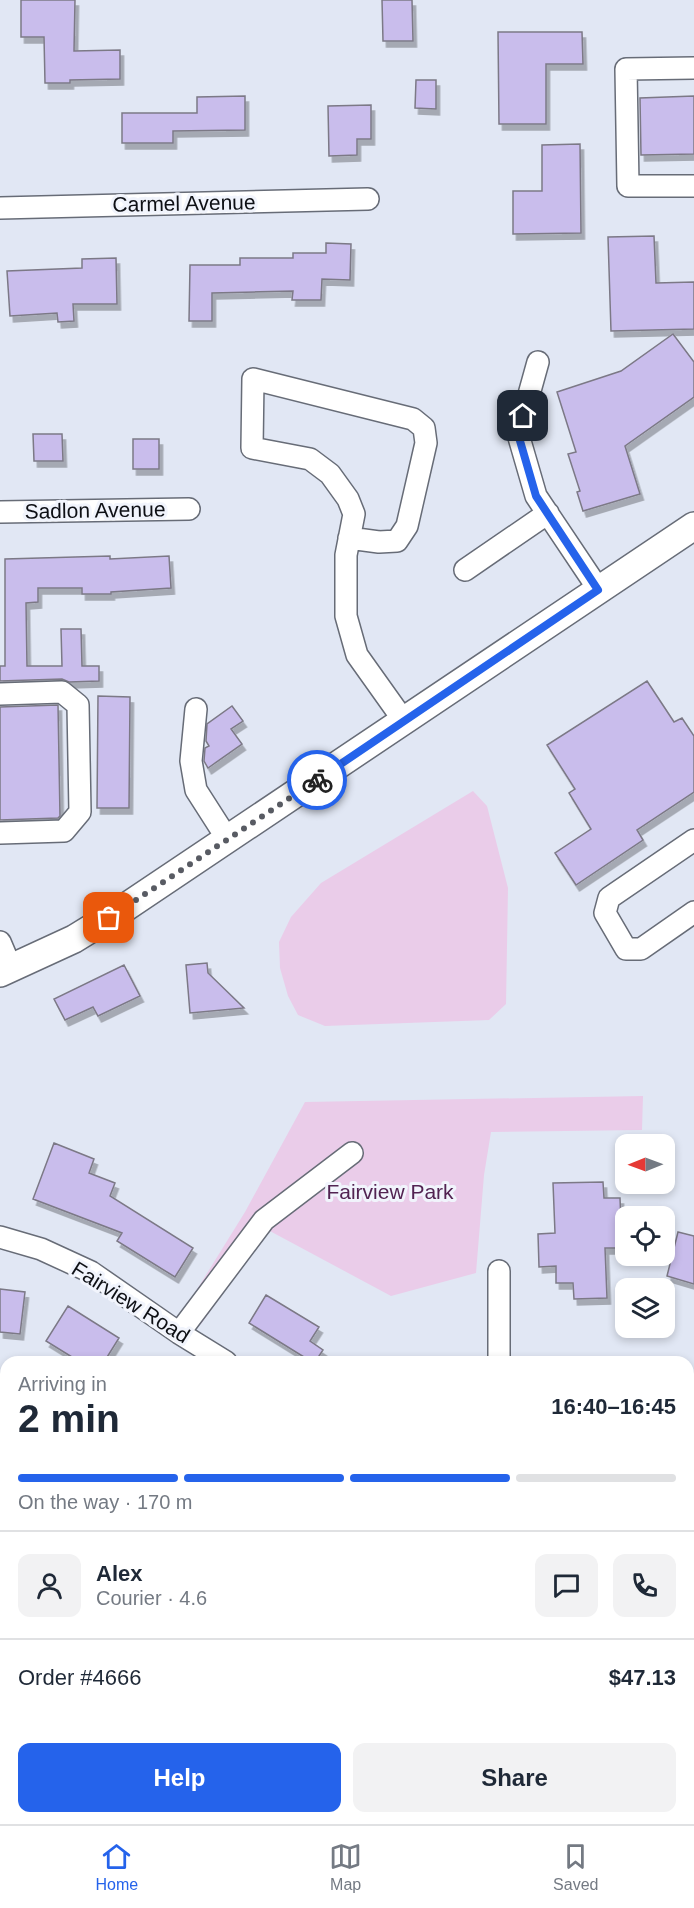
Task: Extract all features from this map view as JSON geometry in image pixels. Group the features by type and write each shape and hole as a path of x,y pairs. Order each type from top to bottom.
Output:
{"main road":[{"path":"6,971 74,939 109,918 694,526"}],"street":[{"path":"694,68 626,69 628,186 694,186"},
{"name":"Carmel Avenue","path":"0,208 368,199"},
{"path":"538,362 518,434 536,496 598,590"},
{"path":"349,538 379,542 397,541 407,526 426,443 424,428 413,419 253,380 252,448 310,459 330,474 348,500 354,514 349,538 346,555 346,616 357,655 404,720"},
{"name":"Sadlon Avenue","path":"0,512 189,509"},
{"path":"465,570 548,513"},
{"path":"0,694 62,692 78,705 80,812 64,831 0,833"},
{"path":"196,708 191,761 196,789 228,840"},
{"path":"694,840 609,898 605,913 626,949 641,949 694,912"},
{"path":"0,942 6,971"},
{"path":"179,1333 264,1220 352,1153"},
{"name":"Fairview Road","path":"0,1237 41,1249 91,1272 216,1356"},
{"path":"499,1271 499,1356"}],"green space":[{"path":"473,791 487,806 508,888 506,1004 489,1020 325,1026 298,1015 288,996 280,968 279,942 291,917 321,883"},
{"name":"Fairview Park","path":"643,1096 642,1130 491,1132 484,1175 476,1273 391,1296 268,1230 201,1324 183,1312 245,1212 305,1102"}],"building":[{"path":"21,0 75,0 74,51 120,50 120,79 45,83 44,37 21,37"},
{"path":"382,0 412,0 413,41 383,41"},
{"path":"498,32 582,32 583,64 546,64 546,124 499,124"},
{"path":"416,80 436,80 436,109 415,108"},
{"path":"245,96 245,130 173,131 173,143 122,143 122,113 197,113 197,97"},
{"path":"694,96 694,154 641,155 640,98"},
{"path":"371,105 371,139 357,139 357,155 329,156 328,106"},
{"path":"580,144 581,233 513,234 513,191 542,191 542,145"},
{"path":"654,236 656,283 694,282 694,329 611,331 608,237"},
{"path":"326,243 351,244 350,280 322,279 321,300 292,300 293,291 212,293 212,321 189,321 190,265 240,265 240,258 293,258 293,253 326,253"},
{"path":"116,258 117,304 73,304 74,321 58,322 57,313 10,316 7,271 82,268 82,259"},
{"path":"673,334 694,362 694,397 625,446 640,494 583,511 577,492 580,491 568,454 576,452 557,392 621,371"},
{"path":"33,434 62,434 63,461 34,461"},
{"path":"133,439 159,439 159,469 133,469"},
{"path":"110,556 110,559 169,556 171,588 111,592 111,594 82,594 82,588 38,588 38,602 26,603 27,666 62,666 61,629 81,629 82,666 99,666 99,681 69,682 62,679 0,681 0,666 5,666 5,559"},
{"path":"647,681 674,722 682,718 694,736 694,792 637,830 643,840 576,885 555,853 591,829 569,793 575,789 547,745"},
{"path":"98,696 130,697 129,808 97,808"},
{"path":"58,705 60,816 58,818 0,820 0,707"},
{"path":"232,706 243,721 231,729 242,744 208,768 204,761 205,748 209,746 206,741 207,724"},
{"path":"207,963 208,973 244,1008 190,1013 186,965"},
{"path":"124,965 140,996 98,1016 93,1007 65,1020 54,999"},
{"path":"54,1143 94,1159 89,1173 115,1183 110,1196 193,1248 175,1277 117,1241 122,1233 33,1199"},
{"path":"603,1182 604,1198 620,1198 620,1206 615,1206 615,1248 605,1248 607,1298 574,1299 573,1283 556,1283 556,1266 539,1267 538,1234 555,1233 553,1183"},
{"path":"678,1232 694,1236 694,1284 667,1276 670,1266 675,1266 675,1244"},
{"path":"0,1289 25,1292 20,1334 0,1332"},
{"path":"266,1295 319,1327 310,1341 323,1350 319,1356 302,1356 249,1323"},
{"path":"68,1306 119,1338 108,1356 70,1356 46,1341"}],"way so far":[{"path":"109,918 317,780"}],"route":[{"path":"317,780 598,590 536,496 518,434 523,416"}]}
